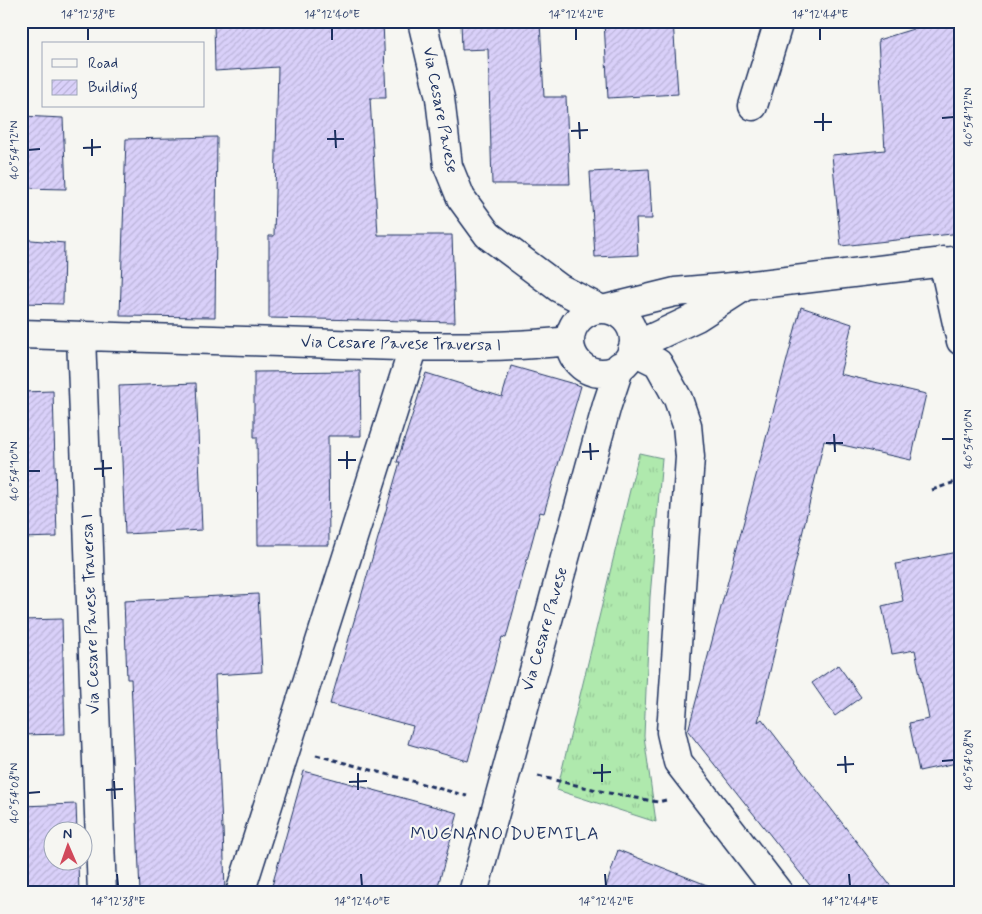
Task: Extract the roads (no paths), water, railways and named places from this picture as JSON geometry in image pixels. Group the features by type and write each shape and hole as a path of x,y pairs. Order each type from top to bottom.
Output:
{"street":[{"name":"Via Cesare Pavese","path":"422,21 440,98 448,166 461,198 488,235 559,288 603,309"},
{"path":"753,106 779,21"},
{"path":"744,286 697,318 628,355 611,371 592,371 583,366 576,359 572,351 570,341 576,323 582,316 603,309 675,292 744,286 952,260 961,341"},
{"path":"603,309 614,311 628,322 634,338 628,355"},
{"name":"Via Cesare Pavese Traversa I","path":"21,334 414,346 497,346 570,341"},
{"name":"Via Cesare Pavese Traversa I","path":"81,336 102,893"},
{"path":"240,893 414,346"},
{"name":"Via Cesare Pavese","path":"473,893 607,404 628,355"},
{"path":"628,355 658,363 678,399 687,425 690,457 671,732 678,762 779,893"}],"district":[{"name":"MUGNANO DUEMILA","path":"505,834"}]}
